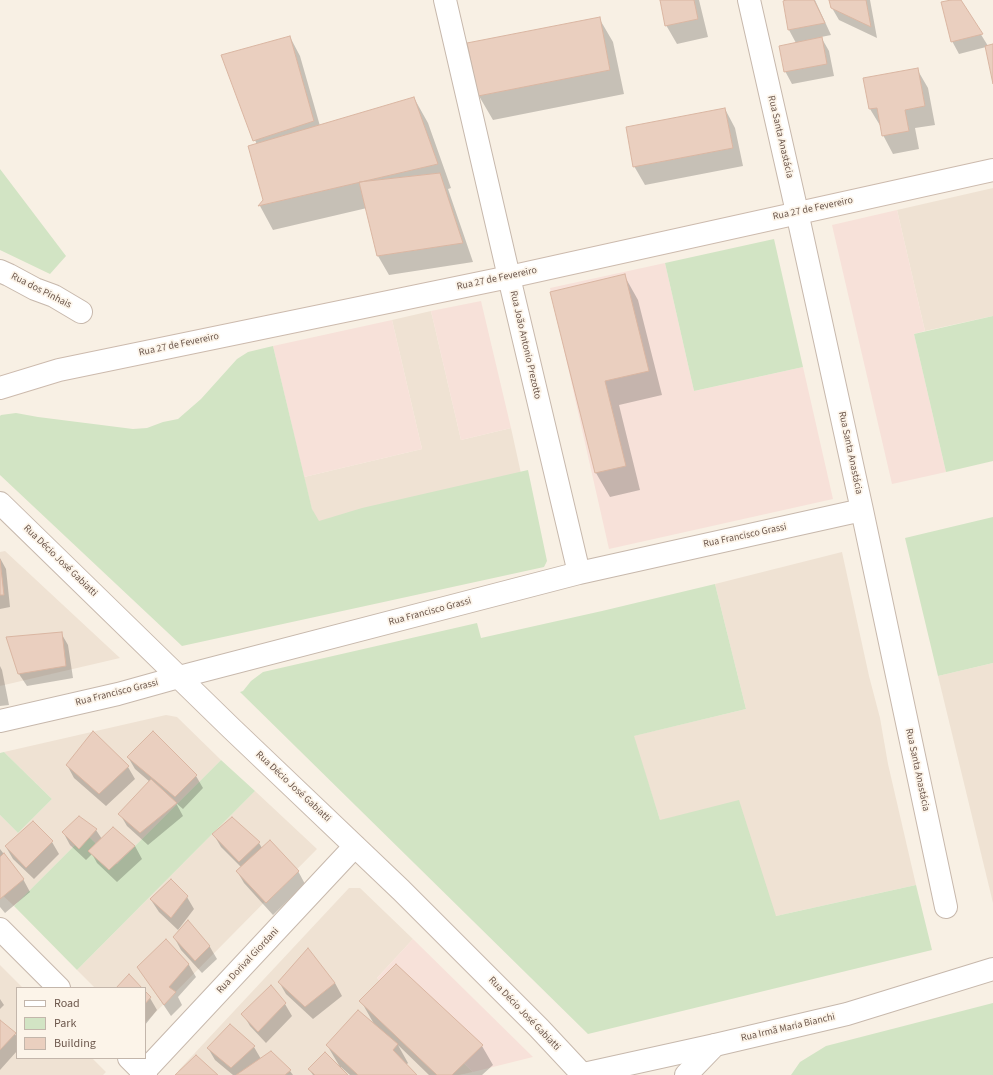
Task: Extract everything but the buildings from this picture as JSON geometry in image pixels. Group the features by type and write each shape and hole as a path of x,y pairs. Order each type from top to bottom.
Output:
{"street":[{"name":"Rua João Antonio Prezotto","path":"445,0 579,573"},
{"name":"Rua Santa Anastácia","path":"749,0 798,212 946,907"},
{"name":"Rua 27 de Fevereiro","path":"0,388 60,370 509,277 993,170"},
{"name":"Rua dos Pinhais","path":"0,271 35,289 54,296 81,312"},
{"name":"Rua Décio José Gabiatti","path":"0,503 178,677 401,890 539,1028 581,1074"},
{"name":"Rua Francisco Grassi","path":"0,721 118,694 178,677 579,573 862,510"},
{"name":"Rua Dorival Giordani","path":"140,1070 355,846"},
{"path":"0,929 58,987"},
{"name":"Rua Irmã Maria Bianchi","path":"581,1074 847,1014 993,969"},
{"path":"686,1075 715,1045"}],"shaded area":[{"path":"993,188 993,316 925,331 897,210"},
{"path":"897,210 925,331 914,334 946,472 892,484 832,225"},
{"path":"665,263 694,391 803,367 833,499 609,549 550,288"},
{"path":"481,301 511,428 461,440 431,311"},
{"path":"431,311 461,440 511,428 522,478 316,526 304,477 422,449 392,320"},
{"path":"392,320 422,449 304,477 273,346"},
{"path":"5,551 120,658 0,686 0,552"},
{"path":"842,552 916,885 776,916 660,820 633,736 746,709 715,584"},
{"path":"993,663 993,903 938,676"},
{"path":"166,715 177,717 221,760 117,864 86,834 14,906 0,893 0,815 18,833 52,799 4,752"},
{"path":"255,791 317,849 146,1022 146,987 94,987 77,970"},
{"path":"349,888 360,888 413,939 377,978 473,1072 459,1075 182,1075 178,1071"},
{"path":"413,939 533,1057 473,1072 377,978"},
{"path":"0,965 22,987 16,987 16,1059 93,1059 106,1072 103,1075 0,1075"}],"green space":[{"path":"0,169 66,256 50,274 0,250"},
{"path":"774,239 803,367 694,391 665,263"},
{"path":"993,316 993,461 946,472 914,334"},
{"path":"273,346 312,509 319,521 362,508 528,470 547,561 544,567 182,646 0,475 1,415 16,413 133,429 147,428 163,422 178,419 201,399 237,359 248,352"},
{"path":"993,517 993,663 938,676 905,538"},
{"path":"715,584 746,709 634,736 660,820 739,800 776,916 916,885 932,950 588,1034 240,692 243,691 251,681 263,672 477,623 481,638"},
{"path":"4,752 52,799 18,833 0,815 0,753"},
{"path":"221,760 255,791 77,970 14,906 86,834 117,864"},
{"path":"993,1003 993,1075 791,1075 800,1062 826,1046"}]}
